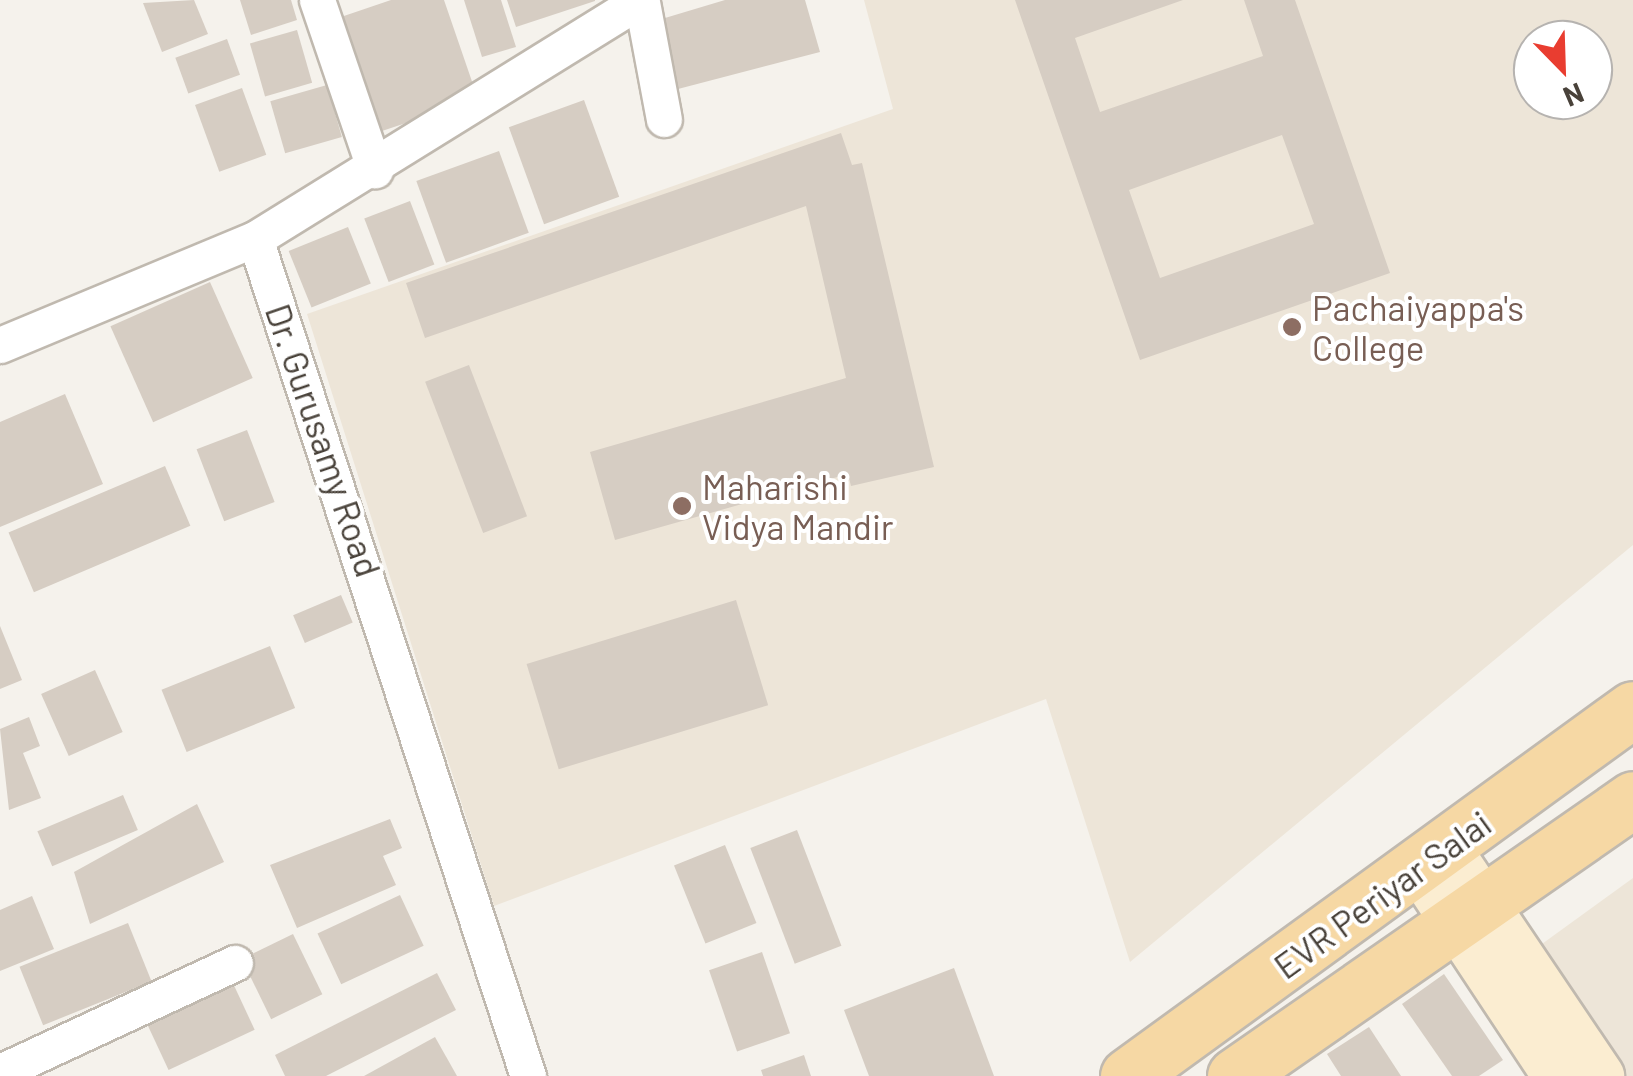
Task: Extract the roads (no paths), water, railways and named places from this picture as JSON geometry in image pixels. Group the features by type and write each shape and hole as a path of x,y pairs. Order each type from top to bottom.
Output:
{"main road":[{"name":"EVR Periyar Salai","path":"1128,1076 1433,859 1633,709"},
{"name":"EVR Periyar Salai","path":"1235,1076 1633,798"},
{"path":"1433,859 1470,912 1600,1076"},
{"path":"1470,912 1557,1076"}],"street":[{"path":"317,0 375,170"},
{"path":"0,345 255,238 375,170 642,1 664,118"},
{"name":"Dr. Gurusamy Road","path":"255,238 528,1076"},
{"path":"0,1072 235,963"}],"place":[{"name":"Pachaiyappa's College","path":"1292,327"},
{"name":"Maharishi Vidya Mandir","path":"682,506"}]}
